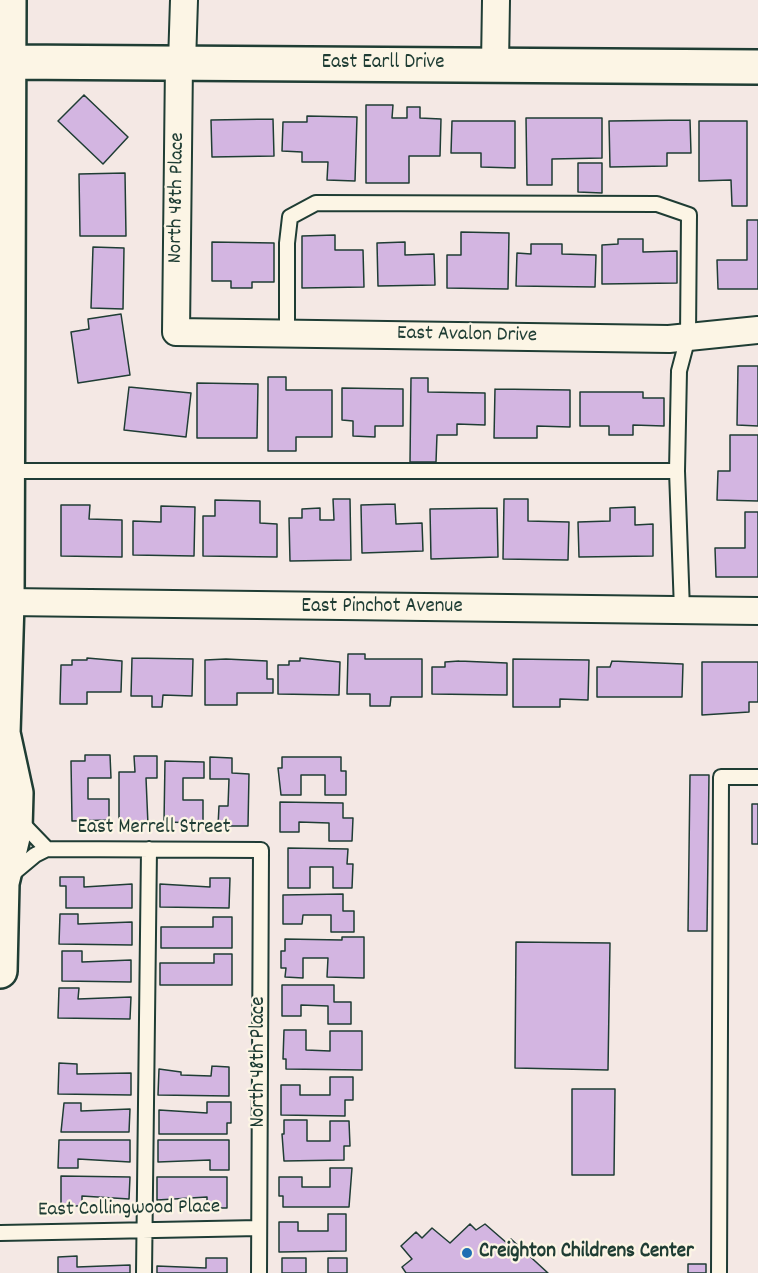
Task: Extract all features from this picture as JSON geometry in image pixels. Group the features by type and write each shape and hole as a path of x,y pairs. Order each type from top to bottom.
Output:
{"street":[{"path":"0,971 1,878 15,817 16,793 2,741 7,602 9,0"},
{"name":"North 48th Place","path":"176,332 184,0"},
{"path":"495,65 496,0"},
{"name":"East Earll Drive","path":"9,62 758,67"},
{"name":"East Avalon Drive","path":"176,332 688,337 758,330"},
{"name":"East Pinchot Avenue","path":"7,602 758,611"}],"lane":[{"path":"287,334 287,243 290,217 316,203 657,204 689,214 688,337 679,370 677,471 682,610"},
{"path":"7,471 677,471"},
{"path":"719,1273 721,777 758,777"},
{"name":"East Merrell Street","path":"15,817 47,849"},
{"name":"East Merrell Street","path":"1,878 47,849 261,850"},
{"path":"144,1273 149,849"},
{"name":"North 48th Place","path":"259,1273 261,850"},
{"name":"East Collingwood Place","path":"0,1233 259,1228"}],"building":[{"path":"84,95 128,137 103,164 58,121"},
{"path":"366,105 393,105 392,118 407,118 407,107 420,107 420,118 441,119 440,156 409,156 409,183 366,183"},
{"path":"307,116 357,117 355,181 327,180 328,162 302,162 302,152 282,151 283,122 307,122"},
{"path":"526,118 602,118 602,158 552,159 552,185 527,185"},
{"path":"273,119 274,156 212,157 211,120"},
{"path":"690,120 691,153 667,153 667,166 610,167 609,121"},
{"path":"452,121 515,121 515,168 481,167 481,153 451,153"},
{"path":"699,121 747,121 747,206 732,206 731,180 699,181"},
{"path":"578,163 602,163 602,193 578,192"},
{"path":"125,173 126,236 80,236 79,174"},
{"path":"747,220 758,220 758,289 718,289 717,260 747,260"},
{"path":"461,232 509,233 508,289 447,288 447,255 461,255"},
{"path":"335,235 335,250 363,250 364,287 302,288 302,236"},
{"path":"618,239 643,239 643,252 677,251 677,283 602,284 602,245 618,244"},
{"path":"212,242 274,243 274,282 252,282 252,288 231,288 231,281 212,281"},
{"path":"405,242 405,255 434,254 435,285 378,286 377,243"},
{"path":"531,244 562,244 562,254 596,255 595,287 516,286 517,253 531,254"},
{"path":"93,247 124,248 123,309 91,308"},
{"path":"121,314 130,375 78,383 71,332 89,329 88,319"},
{"path":"738,366 758,366 758,426 737,425"},
{"path":"268,377 286,377 286,390 332,390 332,437 296,437 296,451 268,451"},
{"path":"411,378 428,378 428,392 485,393 485,425 457,424 457,435 437,435 436,462 410,462"},
{"path":"197,383 258,384 257,438 197,438"},
{"path":"129,387 191,393 186,437 124,430"},
{"path":"342,388 403,389 403,426 375,426 375,437 353,436 353,421 342,420"},
{"path":"495,389 570,390 570,427 537,426 537,438 494,438"},
{"path":"580,392 643,392 643,398 664,398 664,426 633,425 633,435 609,435 609,426 580,426"},
{"path":"730,435 758,435 758,501 717,500 718,471 730,471"},
{"path":"333,499 350,499 351,560 290,561 289,518 302,518 302,509 320,508 320,520 334,520"},
{"path":"504,499 528,499 528,521 569,522 568,560 503,559"},
{"path":"215,500 260,501 260,523 277,524 277,557 203,556 203,516 215,516"},
{"path":"395,504 396,524 422,523 423,551 362,553 361,505"},
{"path":"61,505 90,505 89,519 122,520 122,557 61,556"},
{"path":"161,506 195,507 194,556 133,555 133,521 161,522"},
{"path":"635,507 635,525 653,524 653,556 579,557 578,522 610,521 610,508"},
{"path":"497,508 498,557 431,559 430,509"},
{"path":"745,512 758,512 758,577 716,577 715,548 745,548"},
{"path":"348,654 365,654 365,659 422,659 422,697 391,697 390,706 370,706 370,694 347,694"},
{"path":"87,658 122,661 121,692 87,692 87,704 60,704 61,665 72,665 72,660 87,660"},
{"path":"132,658 193,659 192,696 163,695 162,707 152,707 152,696 131,696"},
{"path":"300,658 340,662 339,695 278,694 278,665 289,665 289,661 300,661"},
{"path":"513,659 589,660 588,700 560,699 560,707 513,707"},
{"path":"205,660 267,661 267,679 273,679 273,693 237,693 237,705 205,705"},
{"path":"612,661 683,664 682,697 597,697 597,667 610,667"},
{"path":"445,662 507,663 507,695 432,694 432,667 445,667"},
{"path":"702,662 758,662 758,702 749,702 749,712 702,715"},
{"path":"85,755 110,755 111,778 88,778 88,799 109,799 109,820 72,821 71,761 85,761"},
{"path":"134,756 157,756 157,778 146,778 148,825 119,825 119,772 135,772"},
{"path":"210,757 232,758 232,773 249,774 248,826 218,826 219,806 228,806 229,779 210,779"},
{"path":"282,757 341,757 341,771 346,771 346,795 325,795 325,775 301,775 301,795 281,795 278,768 282,768"},
{"path":"165,761 204,762 204,778 183,778 183,800 203,800 203,823 164,822"},
{"path":"690,775 709,775 707,931 688,931"},
{"path":"280,802 343,803 343,818 353,818 352,841 329,841 329,823 299,822 299,832 280,832"},
{"path":"752,804 758,804 758,844 752,844"},
{"path":"288,848 348,849 347,864 353,864 352,888 333,888 333,867 310,867 310,888 288,888"},
{"path":"60,877 84,877 84,887 132,884 132,908 66,908 66,886 60,886"},
{"path":"210,878 230,878 229,908 160,907 160,884 210,887"},
{"path":"343,894 343,911 354,911 354,932 331,932 331,915 303,915 302,924 283,924 283,895"},
{"path":"60,914 78,914 78,924 132,922 132,945 59,944"},
{"path":"213,917 232,917 232,948 161,948 161,927 213,927"},
{"path":"342,937 364,937 364,978 327,977 328,958 303,958 303,978 285,977 286,968 281,968 281,951 285,951 285,939 342,940"},
{"path":"516,942 610,943 608,1070 515,1068"},
{"path":"62,951 82,951 82,962 131,960 131,982 62,981"},
{"path":"214,954 232,954 232,985 160,985 160,963 214,963"},
{"path":"282,985 334,985 334,1002 351,1002 351,1024 328,1024 328,1006 301,1005 301,1016 282,1016"},
{"path":"59,988 79,988 78,999 131,997 130,1019 58,1018"},
{"path":"284,1030 306,1030 306,1050 330,1051 330,1031 362,1031 362,1070 286,1069 286,1059 283,1059"},
{"path":"59,1063 77,1064 77,1074 131,1073 131,1095 58,1094"},
{"path":"212,1066 229,1067 229,1096 158,1095 159,1069 181,1072 181,1075 211,1076"},
{"path":"330,1077 353,1077 353,1100 345,1100 345,1116 281,1115 281,1085 300,1085 300,1095 330,1095"},
{"path":"572,1089 615,1089 614,1175 572,1175"},
{"path":"207,1102 231,1102 231,1123 227,1123 227,1134 159,1134 159,1110 207,1113"},
{"path":"64,1103 81,1103 81,1111 130,1109 129,1132 61,1132"},
{"path":"284,1120 307,1120 307,1141 330,1141 330,1121 349,1121 350,1146 344,1146 344,1160 284,1161 282,1134 284,1134"},
{"path":"59,1140 130,1140 130,1162 78,1159 78,1168 58,1168"},
{"path":"158,1140 229,1140 229,1170 210,1170 210,1160 158,1162"},
{"path":"330,1168 352,1168 349,1207 283,1207 283,1196 279,1196 279,1177 302,1177 302,1187 330,1187"},
{"path":"61,1176 130,1177 129,1199 82,1196 82,1206 61,1206"},
{"path":"157,1177 227,1177 227,1208 207,1208 207,1197 157,1200"},
{"path":"328,1214 346,1214 346,1251 279,1252 279,1222 298,1222 298,1231 328,1231"},
{"name":"Creighton Childrens Center","path":"470,1224 476,1230 485,1224 508,1244 511,1239 548,1273 406,1273 402,1267 412,1259 401,1246 416,1232 422,1238 432,1228 450,1243"},
{"path":"77,1256 77,1267 130,1265 130,1273 58,1273 58,1257"},
{"path":"206,1258 227,1258 227,1273 157,1273 157,1266 206,1268"},
{"path":"282,1258 306,1258 306,1273 282,1273"},
{"path":"328,1258 347,1258 347,1273 328,1273"},
{"path":"688,1264 706,1264 706,1273 688,1273"}],"place":[{"name":"Creighton Childrens Center","path":"467,1253"}]}
